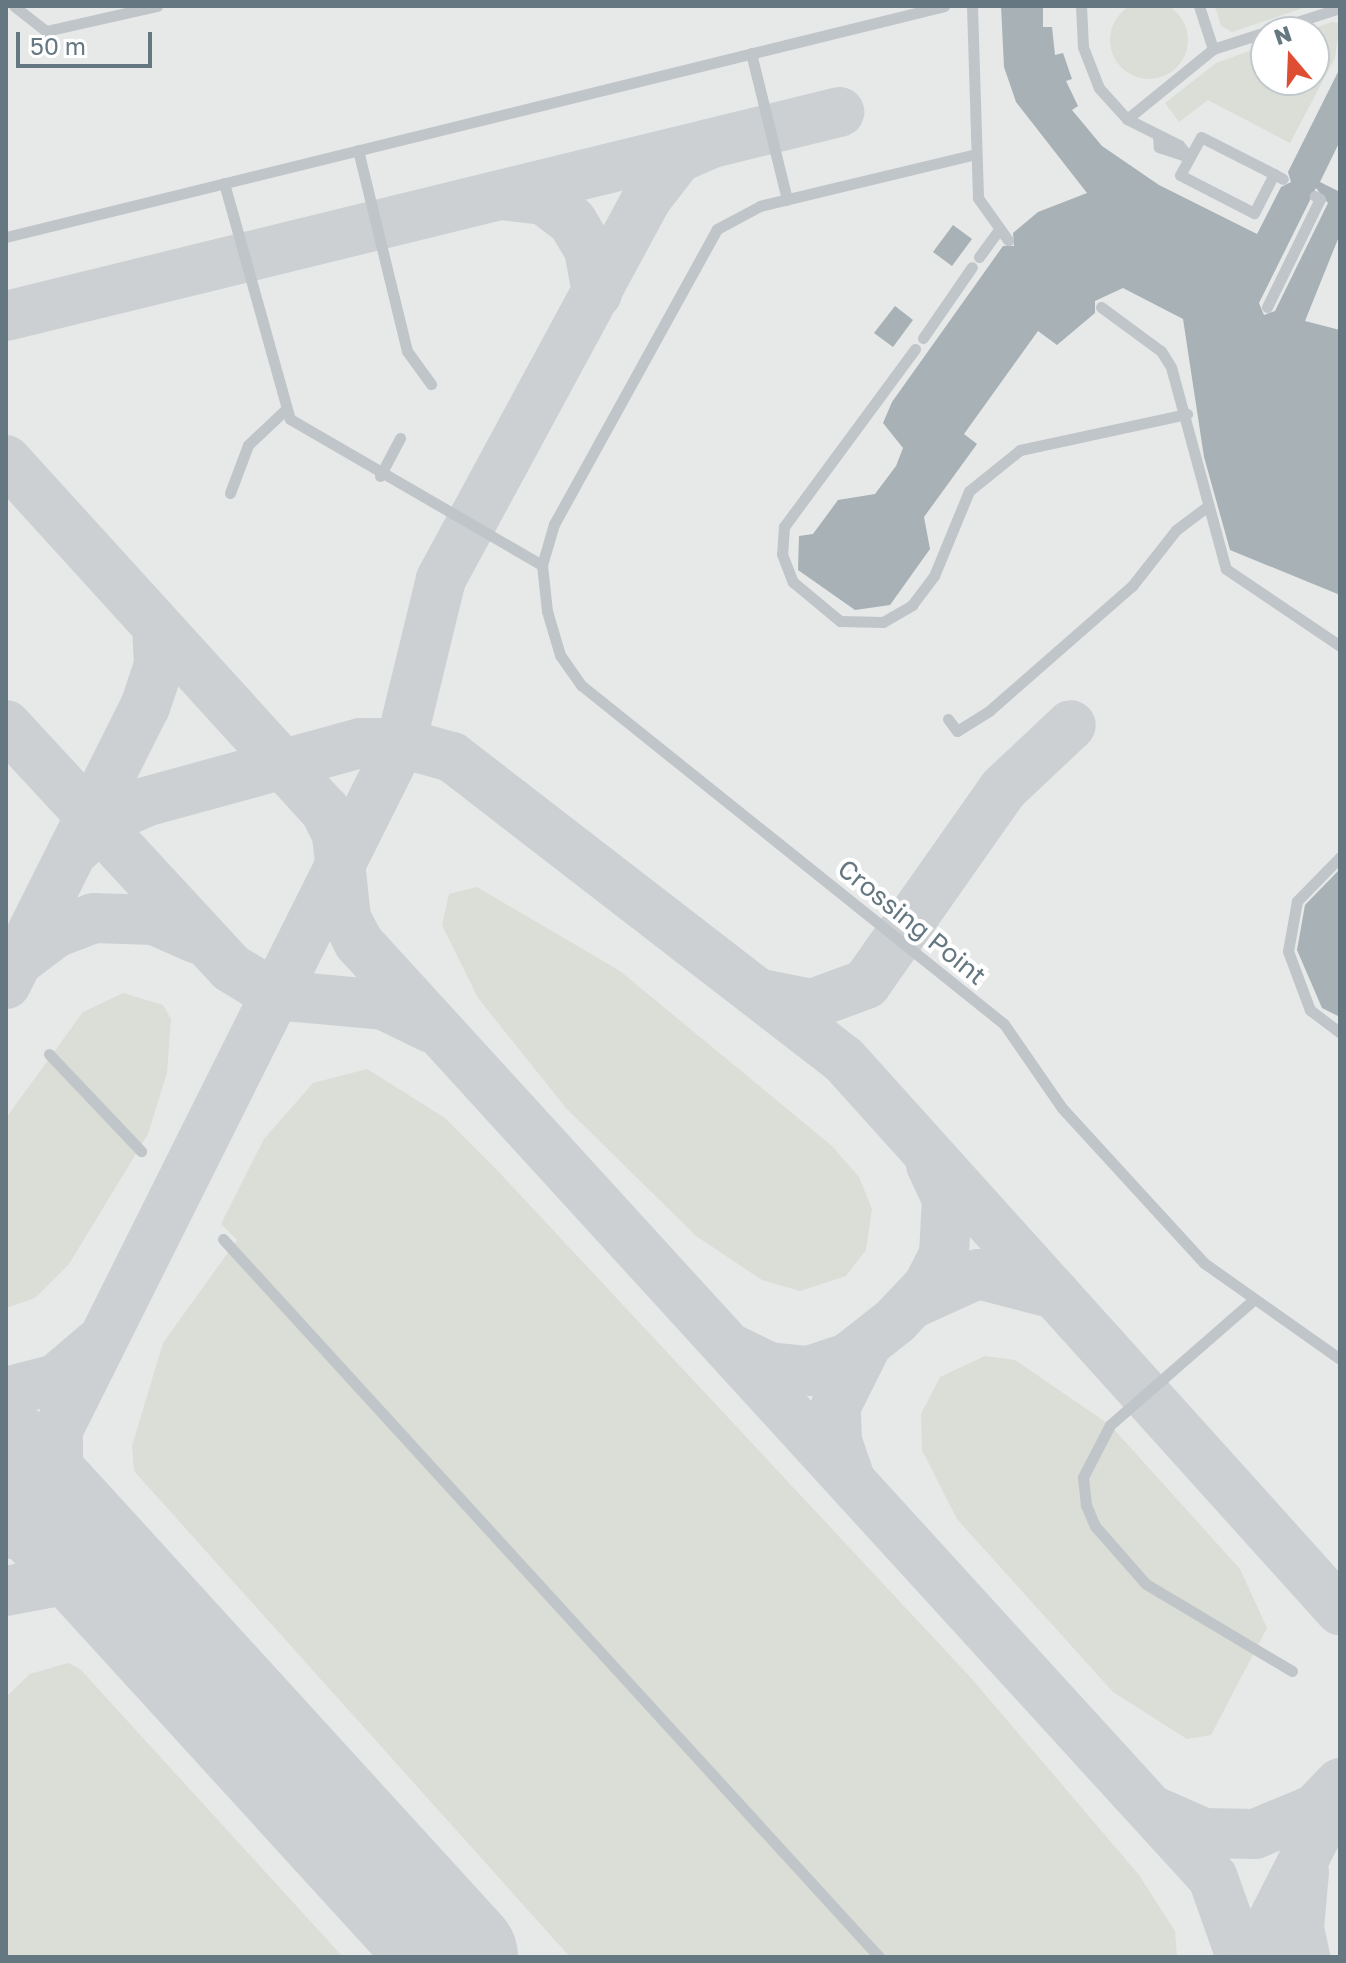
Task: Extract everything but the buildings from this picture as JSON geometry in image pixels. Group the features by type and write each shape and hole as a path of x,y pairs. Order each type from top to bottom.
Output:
{"lane":[{"path":"14,6 46,31 157,6"},
{"path":"6,237 944,6"},
{"path":"972,6 978,198 998,231 1008,240"},
{"path":"1081,6 1090,69 1127,119 1189,157"},
{"path":"1199,6 1213,49"},
{"path":"1127,119 1213,49 1340,8"},
{"path":"751,53 787,200"},
{"path":"1201,137 1278,176 1254,213 1180,175 1189,157 1201,137"},
{"path":"358,150 404,339 431,384"},
{"path":"224,183 285,410 380,476 542,565 554,524 703,247 738,215 976,154"},
{"path":"1267,307 1320,199 1315,196"},
{"path":"923,338 998,231"},
{"path":"1101,307 1161,351 1187,414 1226,569 1340,646"},
{"path":"915,349 784,527 782,554 793,582 840,621 883,622 912,605 934,576 969,491 1020,450 1187,414"},
{"path":"230,493 248,445 285,410"},
{"path":"380,476 400,438"},
{"path":"948,719 957,731 989,711 1132,586 1176,530 1208,506"},
{"name":"Crossing Point","path":"542,565 560,655 581,685 1004,1024 1062,1108 1204,1263 1251,1302 1340,1359"},
{"path":"1340,857 1297,901 1288,951 1310,1010 1340,1033"},
{"path":"49,1054 141,1151"},
{"path":"223,1239 879,1957"},
{"path":"1251,1302 1110,1425 1083,1477 1086,1505 1095,1526 1146,1584 1292,1671"}],"shaded area":[{"path":"1141,1 1157,1 1171,7 1182,18 1188,40 1182,62 1171,73 1157,79 1141,79 1127,73 1116,62 1110,48 1110,32 1116,18 1127,7"},
{"path":"6,6 1340,6 1340,1957 6,1957"},
{"path":"1215,6 1309,6 1279,16 1250,16 1250,26 1232,32 1221,26"},
{"path":"1330,23 1340,23 1335,58 1330,67"},
{"path":"1250,51 1250,96 1315,96 1290,143 1208,100 1179,122 1165,103 1216,63"},
{"path":"477,887 620,971 832,1146 859,1177 872,1209 866,1250 846,1276 800,1291 762,1280 696,1236 566,1108 478,998 442,925 449,894"},
{"path":"123,993 163,1005 171,1019 167,1073 148,1134 69,1264 35,1298 6,1308 6,1118 83,1012"},
{"path":"367,1069 445,1118 497,1170 972,1679 1139,1875 1175,1931 1177,1957 570,1957 134,1471 132,1446 163,1343 237,1240 221,1224 264,1139 313,1083"},
{"path":"985,1356 1015,1360 1110,1425 1240,1569 1267,1628 1211,1735 1187,1739 1113,1692 957,1519 922,1450 921,1414 940,1377"},
{"path":"68,1663 80,1669 343,1957 6,1957 6,1697 30,1674"}],"taxiway":[{"path":"6,316 839,112"},
{"path":"6,1534 401,743 441,579 647,198 678,158 709,144"},
{"path":"502,195 544,200 572,221 589,249 597,293"},
{"path":"6,460 325,810 337,835 346,918 359,943 1213,1878 1241,1957"},
{"path":"6,984 145,707 159,665 157,627"},
{"path":"6,725 231,968 275,995 384,1005 431,1028"},
{"path":"761,994 812,1004 866,984 1003,789 1071,725"},
{"path":"72,852 114,816 145,802 361,743 401,743 452,757 844,1060 1340,1610"},
{"path":"18,961 55,933 94,918 154,920 197,939"},
{"path":"734,1350 769,1367 808,1371 848,1358 895,1321 928,1286 944,1254 947,1199 931,1164"},
{"path":"914,1303 978,1274 1055,1294"},
{"path":"6,1392 56,1379 97,1344"},
{"path":"850,1479 837,1442 836,1406 865,1348"},
{"path":"58,1435 58,1495 80,1544"},
{"path":"6,1591 70,1579 135,1604"},
{"path":"1156,1812 1204,1833 1255,1834 1315,1809 1340,1783"},
{"path":"1254,1957 1337,1794"},
{"path":"1304,1872 1299,1928 1305,1957"}],"runway":[{"path":"6,1463 457,1957"}]}
